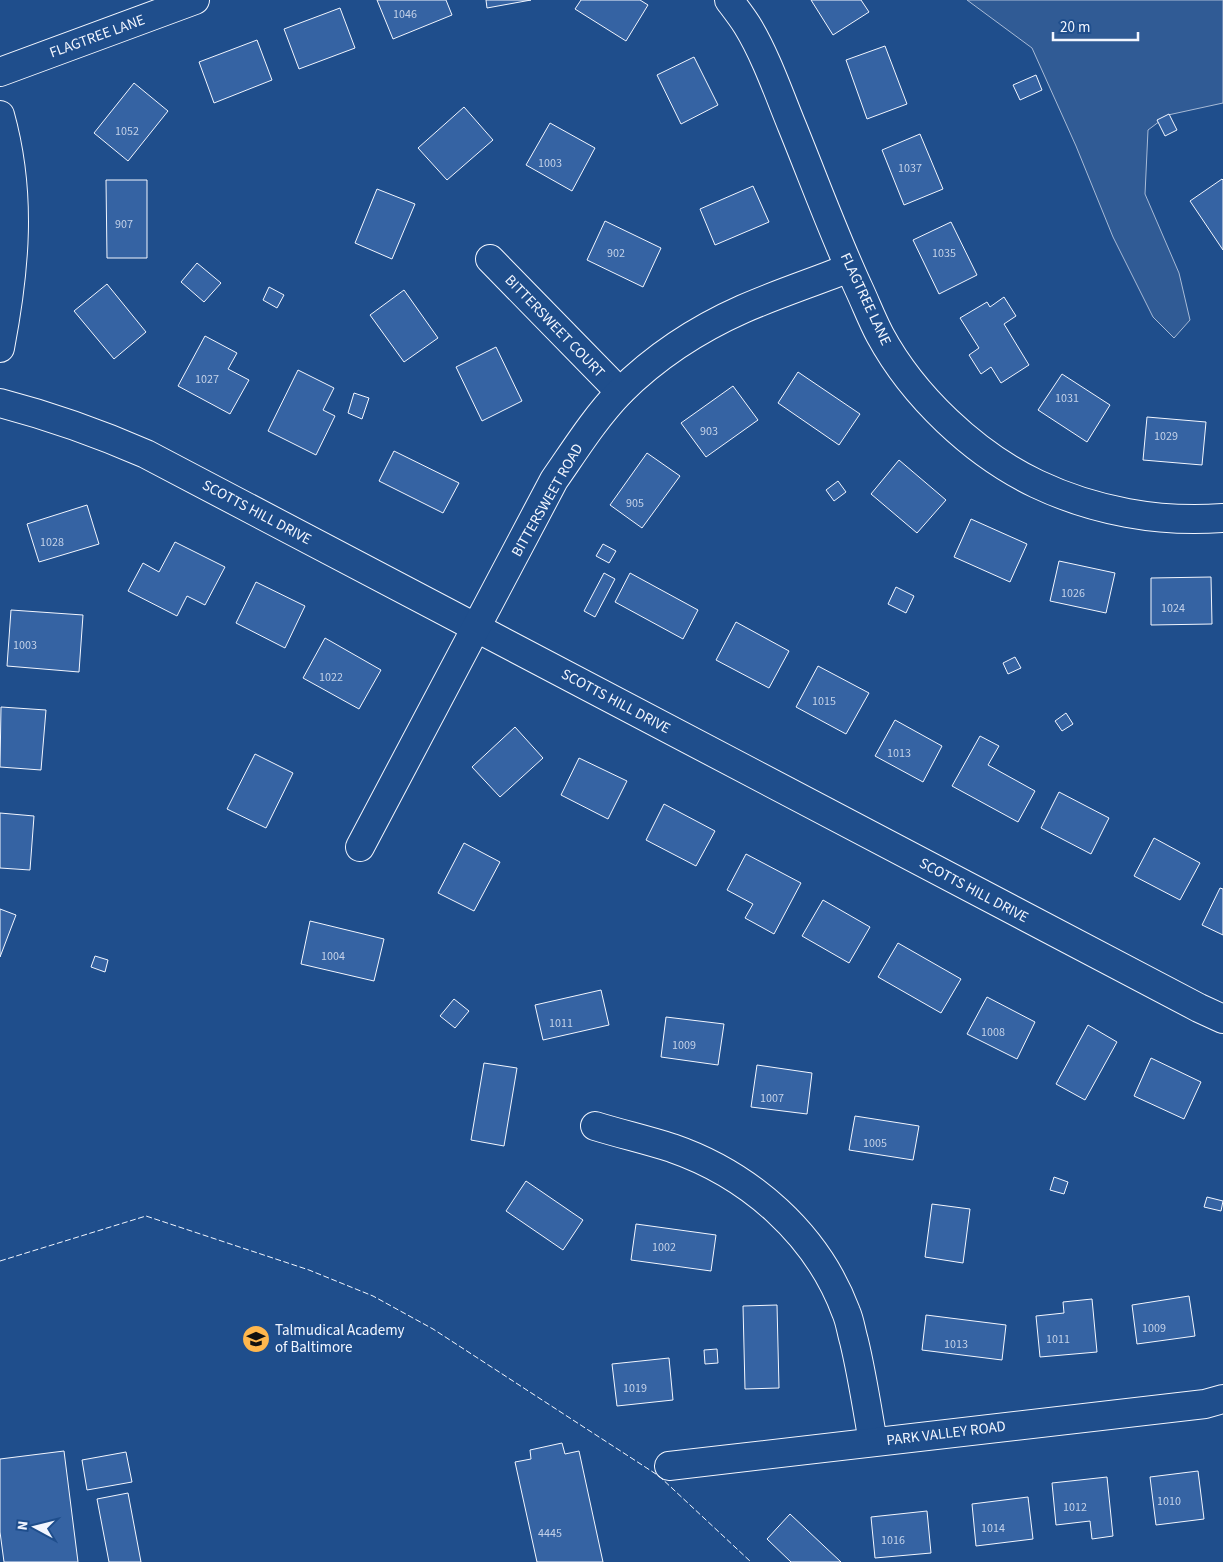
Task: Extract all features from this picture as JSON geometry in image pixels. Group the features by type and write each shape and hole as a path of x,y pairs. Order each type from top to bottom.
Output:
{"street":[{"name":"FLAGTREE LANE","path":"0,72 195,0"},
{"name":"FLAGTREE LANE","path":"729,0 748,26 770,72 850,268 880,336 908,379 939,414 974,445 1017,474 1056,493 1100,508 1145,516 1199,520 1223,518"},
{"path":"0,115 14,185 15,243 7,313 0,348"},
{"name":"BITTERSWEET COURT","path":"490,259 620,392"},
{"name":"BITTERSWEET ROAD","path":"360,847 554,480 587,431 620,392 655,361 697,332 742,309 850,268"},
{"name":"SCOTTS HILL DRIVE","path":"0,403 92,431 146,454 1013,911 1223,1019"},
{"path":"595,1126 673,1149 718,1168 756,1192 794,1226 825,1267 846,1312 860,1365 873,1442"},
{"name":"PARK VALLEY ROAD","path":"668,1466 1205,1404 1223,1399"}],"shaded area":[{"path":"967,0 1223,0 1223,103 1168,115 1148,130 1145,194 1179,273 1190,320 1174,338 1153,317 1113,237 1076,146 1032,48"}],"building":[{"path":"377,0 446,0 452,15 393,39"},
{"path":"486,0 531,0 487,8"},
{"path":"581,0 640,0 648,5 626,41 575,9"},
{"path":"811,0 861,0 869,12 833,35"},
{"path":"340,8 355,48 299,69 284,29"},
{"path":"257,40 272,80 214,103 199,62"},
{"path":"885,46 907,104 867,119 846,60"},
{"path":"694,57 718,105 681,124 657,75"},
{"path":"1036,75 1042,90 1020,100 1013,85"},
{"path":"134,83 168,111 128,161 94,133"},
{"path":"464,107 493,140 447,180 418,148"},
{"path":"1169,114 1177,130 1165,136 1157,120"},
{"path":"550,123 595,148 572,191 526,165"},
{"path":"920,134 943,189 904,205 882,150"},
{"path":"106,180 147,180 147,258 107,258"},
{"path":"1223,180 1223,250 1190,201"},
{"path":"753,186 769,222 715,245 700,209"},
{"path":"377,189 415,204 392,259 355,243"},
{"path":"605,221 661,248 643,287 587,260"},
{"path":"951,222 977,275 939,294 913,240"},
{"path":"197,263 221,283 204,302 181,282"},
{"path":"107,284 146,332 114,359 74,311"},
{"path":"269,287 284,295 277,308 263,300"},
{"path":"404,290 438,338 404,362 370,315"},
{"path":"1004,297 1016,316 1004,324 1029,365 1001,383 991,367 981,374 969,355 979,348 960,318 987,302 990,307"},
{"path":"205,336 237,353 228,369 249,380 230,414 178,386"},
{"path":"496,347 522,401 482,421 456,367"},
{"path":"298,370 334,388 323,410 335,416 316,455 268,431"},
{"path":"798,372 860,414 839,445 778,403"},
{"path":"1062,374 1110,405 1087,442 1038,410"},
{"path":"733,386 758,420 706,457 681,423"},
{"path":"354,393 369,398 362,419 348,413"},
{"path":"1147,417 1206,422 1202,465 1143,460"},
{"path":"394,451 459,483 443,513 379,481"},
{"path":"647,453 680,476 642,528 610,505"},
{"path":"899,460 946,500 917,533 871,494"},
{"path":"838,481 846,492 834,501 826,490"},
{"path":"87,505 99,544 39,562 27,524"},
{"path":"971,519 1027,544 1010,582 954,557"},
{"path":"175,542 225,567 205,605 187,596 177,616 128,591 143,563 159,572"},
{"path":"603,544 616,551 609,563 596,556"},
{"path":"1059,561 1115,573 1106,613 1050,601"},
{"path":"604,573 615,579 595,617 584,611"},
{"path":"630,573 698,610 683,639 615,602"},
{"path":"1211,577 1212,624 1151,625 1151,578"},
{"path":"256,582 305,606 285,648 236,623"},
{"path":"896,587 914,596 906,613 888,604"},
{"path":"11,610 83,615 79,672 7,666"},
{"path":"736,622 789,651 769,688 716,660"},
{"path":"325,638 381,670 359,709 303,678"},
{"path":"1015,657 1021,668 1008,674 1003,663"},
{"path":"818,666 869,693 846,734 796,707"},
{"path":"1,707 46,710 41,770 0,767"},
{"path":"1066,713 1073,724 1062,731 1055,721"},
{"path":"895,720 942,746 923,782 875,756"},
{"path":"515,727 543,758 500,797 472,767"},
{"path":"980,736 999,746 988,765 1035,791 1018,822 952,786"},
{"path":"255,754 293,773 266,828 227,809"},
{"path":"579,758 627,781 608,819 561,795"},
{"path":"1059,792 1109,818 1091,854 1041,828"},
{"path":"664,804 715,831 696,866 646,840"},
{"path":"0,813 34,816 30,870 0,868"},
{"path":"1154,838 1200,863 1180,900 1134,876"},
{"path":"464,843 500,862 474,911 438,893"},
{"path":"746,854 801,883 774,934 745,918 753,904 727,890"},
{"path":"1220,888 1223,889 1223,935 1202,925"},
{"path":"823,900 870,927 849,963 802,936"},
{"path":"0,909 16,915 0,957"},
{"path":"310,921 384,939 374,981 301,964"},
{"path":"898,943 961,979 941,1013 878,977"},
{"path":"95,956 108,960 105,972 91,967"},
{"path":"601,990 609,1025 543,1040 535,1005"},
{"path":"987,997 1035,1022 1017,1059 967,1034"},
{"path":"454,999 469,1011 455,1028 440,1016"},
{"path":"666,1017 724,1024 718,1065 661,1057"},
{"path":"1088,1025 1117,1042 1085,1100 1056,1084"},
{"path":"1151,1058 1201,1082 1184,1119 1134,1096"},
{"path":"484,1063 517,1068 504,1146 471,1140"},
{"path":"757,1065 812,1073 807,1114 751,1107"},
{"path":"855,1116 919,1126 913,1160 849,1150"},
{"path":"1054,1177 1068,1182 1064,1194 1050,1190"},
{"path":"526,1181 583,1220 563,1250 506,1211"},
{"path":"1207,1197 1223,1201 1221,1211 1204,1207"},
{"path":"932,1204 970,1209 963,1263 925,1257"},
{"path":"636,1224 716,1235 711,1271 631,1260"},
{"path":"1189,1296 1195,1336 1137,1344 1132,1305"},
{"path":"1092,1299 1097,1352 1040,1357 1036,1316 1064,1313 1063,1302"},
{"path":"777,1305 779,1388 745,1389 743,1306"},
{"path":"926,1315 1006,1325 1002,1360 922,1350"},
{"path":"717,1349 718,1363 705,1364 704,1350"},
{"path":"669,1358 673,1400 617,1406 612,1364"},
{"path":"562,1443 565,1454 579,1451 603,1562 537,1562 515,1462 531,1459 530,1450"},
{"path":"64,1451 78,1562 4,1562 0,1532 0,1459"},
{"path":"126,1452 132,1482 87,1490 82,1460"},
{"path":"1198,1471 1204,1519 1156,1525 1150,1477"},
{"path":"1107,1477 1113,1536 1092,1539 1090,1521 1056,1525 1052,1483"},
{"path":"128,1493 141,1562 109,1562 97,1499"},
{"path":"1028,1497 1033,1539 976,1546 972,1504"},
{"path":"927,1511 931,1553 875,1558 871,1517"},
{"path":"790,1514 841,1562 791,1562 767,1539"}],"fence":[{"path":"0,1261 146,1216 309,1270 373,1296 433,1329 659,1476 751,1562"}],"place":[{"name":"Talmudical Academy of Baltimore","path":"256,1339"}]}
